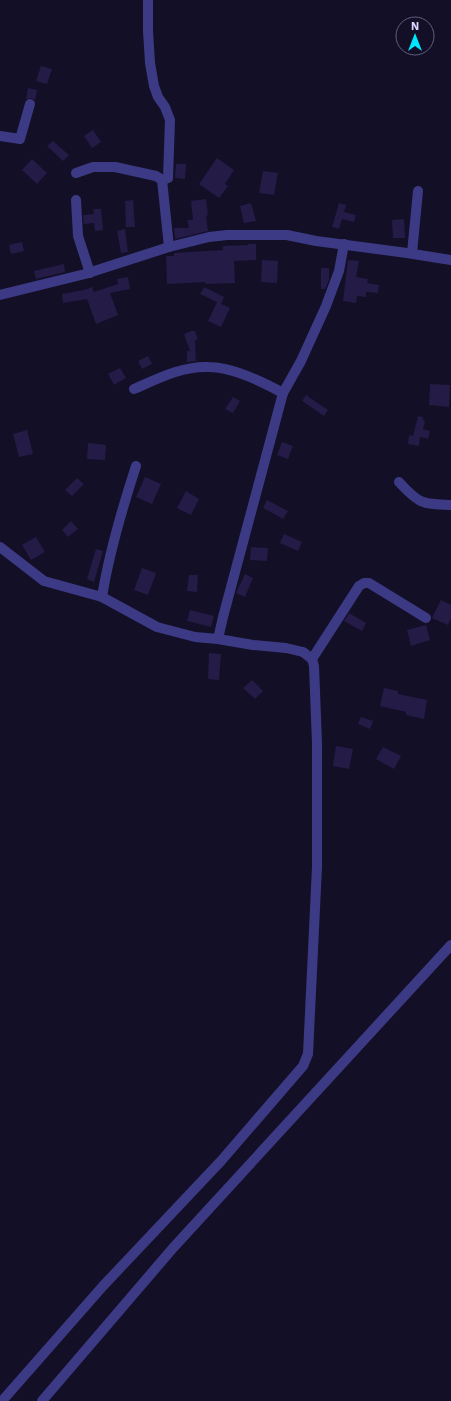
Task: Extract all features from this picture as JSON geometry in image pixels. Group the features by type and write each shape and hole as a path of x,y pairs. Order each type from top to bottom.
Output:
{"street":[{"path":"148,0 150,63 154,86 170,120 168,178 162,180"},
{"path":"0,136 20,139 30,104"},
{"path":"76,173 93,167 115,167 156,176 162,180"},
{"path":"162,180 169,247"},
{"path":"412,254 418,191"},
{"path":"76,200 78,236 90,273"},
{"path":"0,295 90,273 169,247 209,237 227,235 287,235 451,260"},
{"path":"218,639 283,392 301,361 326,306 339,271 344,244"},
{"path":"134,389 169,374 189,369 208,367 233,371 283,392"},
{"path":"102,597 108,564 124,501 136,466"},
{"path":"399,482 408,492 427,505 451,505"},
{"path":"0,547 44,581 102,597 157,627 195,637 286,648 303,652 312,659 314,666 317,743 317,867 308,1054 303,1066 221,1161 104,1286 2,1401"},
{"path":"312,659 359,586 364,583 369,583 426,618"},
{"path":"42,1401 173,1248 451,945"}],"building":[{"path":"41,66 52,69 47,84 36,81"},
{"path":"28,88 37,90 35,100 31,98 26,99"},
{"path":"93,130 101,142 92,148 84,136"},
{"path":"53,141 69,155 63,161 47,146"},
{"path":"217,158 234,170 225,184 228,186 219,198 199,184"},
{"path":"32,159 47,173 37,184 22,170"},
{"path":"176,164 186,164 185,179 175,178"},
{"path":"263,171 278,173 274,195 259,193"},
{"path":"206,199 208,231 175,239 174,228 189,228 187,220 193,220 191,201"},
{"path":"133,200 135,227 126,227 125,201"},
{"path":"251,203 256,221 244,223 240,206"},
{"path":"339,203 346,205 344,212 356,215 354,222 342,219 339,229 332,227"},
{"path":"93,209 101,209 103,230 95,231 94,223 84,224 83,215 94,214"},
{"path":"404,219 405,238 393,238 392,220"},
{"path":"125,229 128,252 121,253 117,231"},
{"path":"22,242 24,251 11,254 9,245"},
{"path":"256,244 256,260 234,261 235,283 205,284 206,282 167,284 166,256 174,256 174,253 223,250 223,246"},
{"path":"262,260 278,261 277,283 261,282"},
{"path":"348,260 359,261 356,277 368,279 367,283 379,285 378,293 366,292 366,297 357,296 356,303 343,301"},
{"path":"64,264 65,272 36,279 34,271"},
{"path":"321,268 329,268 329,280 325,289 321,289"},
{"path":"128,277 130,289 110,293 118,315 96,324 87,299 63,303 62,294 92,287 94,292 118,284 117,279"},
{"path":"204,287 224,297 221,304 230,308 221,327 208,321 217,302 200,294"},
{"path":"195,331 198,339 195,340 196,361 187,362 187,351 190,351 184,334"},
{"path":"148,356 152,364 142,369 138,361"},
{"path":"120,368 126,378 114,385 108,374"},
{"path":"430,384 450,385 449,407 429,405"},
{"path":"306,395 328,410 324,416 302,401"},
{"path":"233,397 240,401 233,413 225,409"},
{"path":"418,416 423,417 423,420 425,421 423,429 430,431 428,439 420,437 419,446 408,444 409,435 413,436"},
{"path":"27,430 33,454 19,457 13,434"},
{"path":"282,442 293,446 288,459 277,455"},
{"path":"88,443 106,445 105,460 87,459"},
{"path":"145,477 161,484 152,504 136,497"},
{"path":"77,478 84,484 72,496 65,490"},
{"path":"186,491 199,499 191,515 177,508"},
{"path":"267,500 288,511 283,519 263,508"},
{"path":"71,521 78,529 68,537 62,530"},
{"path":"284,534 302,542 298,551 280,543"},
{"path":"36,537 45,552 31,560 22,545"},
{"path":"251,547 268,548 267,561 250,560"},
{"path":"96,549 103,551 94,582 87,579"},
{"path":"142,568 156,573 148,595 134,590"},
{"path":"245,574 253,578 245,597 236,593"},
{"path":"189,575 198,575 197,592 187,591"},
{"path":"441,600 451,605 451,618 448,625 432,618"},
{"path":"190,610 214,616 211,627 187,621"},
{"path":"349,613 366,623 362,631 344,621"},
{"path":"426,625 430,640 411,646 407,630"},
{"path":"209,653 221,654 219,680 208,679"},
{"path":"252,680 263,691 255,699 243,688"},
{"path":"384,688 398,691 398,694 427,700 424,719 406,715 406,712 380,706"},
{"path":"361,717 373,721 370,729 358,724"},
{"path":"336,746 353,749 349,769 333,766"},
{"path":"383,747 401,756 394,769 376,759"}]}
